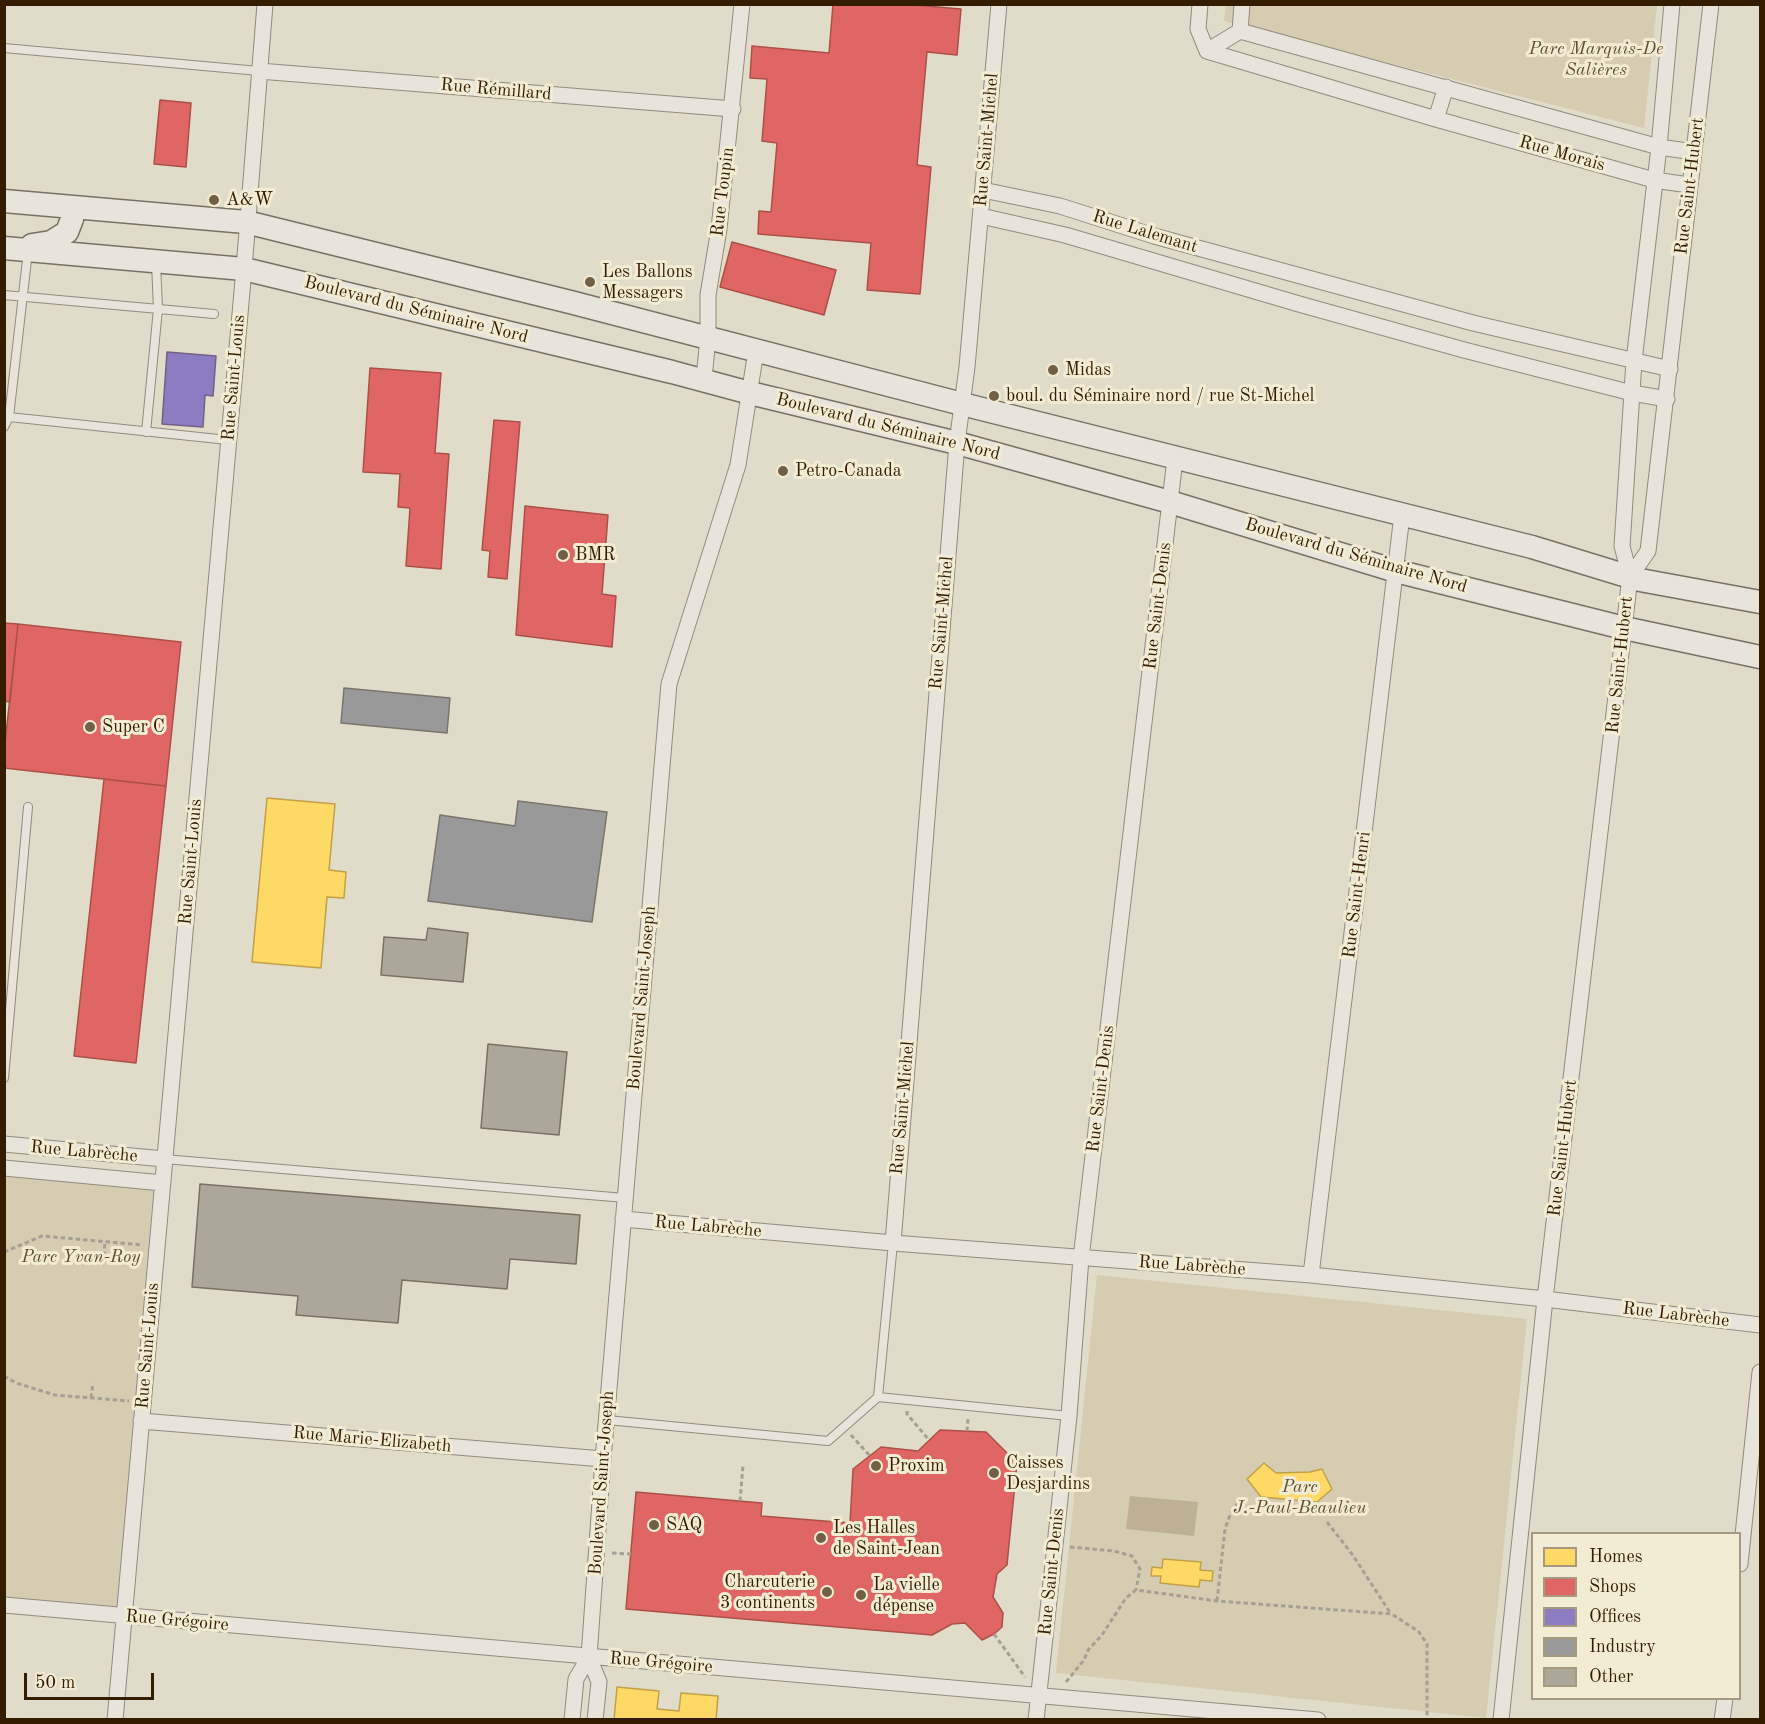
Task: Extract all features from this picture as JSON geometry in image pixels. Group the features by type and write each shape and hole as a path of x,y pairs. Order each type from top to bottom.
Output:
{"main road":[{"path":"4,201 246,222 708,337 1175,459 1532,547 1630,577 1761,603"},
{"path":"14,248 51,242 67,232 72,219 73,207"},
{"name":"Boulevard du Séminaire Nord","path":"14,248 244,269 957,442 1170,502 1396,571 1624,628 1761,657"}],"street":[{"name":"Rue Saint-Louis","path":"115,1719 244,269 265,4"},
{"name":"Rue Toupin","path":"704,380 708,337 708,296 720,229 742,4"},
{"name":"Rue Saint-Michel","path":"893,1243 957,442 968,357 999,4"},
{"path":"1200,4 1198,28 1207,51 1240,31 1242,4"},
{"name":"Rue Saint-Hubert","path":"1501,1719 1545,1299 1630,577 1622,546 1634,361 1659,147 1672,4"},
{"name":"Rue Saint-Hubert","path":"1630,577 1648,551 1711,4"},
{"name":"Rue Morais","path":"1240,31 1659,147 1694,152"},
{"name":"Rue Morais","path":"1207,51 1436,119 1654,180 1689,185"},
{"name":"Rue Rémillard","path":"259,70 733,109"},
{"path":"1436,119 1446,87"},
{"name":"Rue Lalemant","path":"983,190 1060,206 1154,236 1473,323 1670,369"},
{"name":"Rue Lalemant","path":"981,216 1065,235 1464,350 1632,393 1667,399"},
{"path":"1299,304 1307,278"},
{"path":"1464,350 1473,323"},
{"name":"Boulevard Saint-Joseph","path":"595,1719 599,1682 589,1657 603,1459 669,684 738,465 756,351"},
{"name":"Rue Saint-Denis","path":"1036,1719 1045,1696 1055,1545 1069,1416 1082,1258 1175,459"},
{"name":"Rue Saint-Henri","path":"1311,1275 1402,515"},
{"name":"Rue Labrèche","path":"4,1144 165,1159"},
{"name":"Rue Labrèche","path":"4,1168 162,1183"},
{"name":"Rue Labrèche","path":"623,1219 893,1243 1311,1275 1545,1299 1761,1325"},
{"path":"1741,1555 1761,1372"},
{"name":"Rue Marie-Elizabeth","path":"141,1421 603,1459"},
{"name":"Rue Grégoire","path":"4,1605 1318,1719"},
{"name":"Boulevard Saint-Joseph","path":"572,1719 576,1679 589,1657"},
{"path":"1722,1719 1725,1700"}],"lane":[{"path":"4,48 259,70"},
{"path":"4,428 9,417 23,296 14,248"},
{"path":"146,432 159,309 156,261"},
{"path":"4,295 213,314"},
{"path":"9,417 228,440"},
{"path":"4,1078 28,807"},
{"path":"165,1159 625,1198"},
{"path":"607,1420 828,1441 878,1398 893,1243"},
{"path":"878,1398 1069,1416"}],"path":[{"path":"4,1252 42,1236 157,1246"},
{"path":"104,1256 105,1241"},
{"path":"4,1376 16,1383 55,1395 143,1402"},
{"path":"92,1398 93,1383"},
{"path":"908,1400 907,1414 929,1440"},
{"path":"844,1427 870,1456"},
{"path":"740,1501 743,1466"},
{"path":"1217,1601 1225,1529 1237,1504"},
{"path":"1327,1522 1352,1554 1392,1614 1419,1632 1427,1644 1426,1719"},
{"path":"994,1634 1045,1696 1084,1660 1088,1650 1102,1635 1126,1598 1136,1590 1140,1569 1132,1557 1114,1551 1055,1545"},
{"path":"1136,1590 1217,1601 1392,1614"}],"green space":[{"name":"Parc Marquis-De Salières","path":"1226,4 1657,5 1644,128 1224,21"},
{"name":"Parc Yvan-Roy","path":"5,1168 165,1184 123,1622 5,1610"},
{"name":"Parc J.-Paul-Beaulieu","path":"1097,1275 1527,1319 1486,1718 1056,1673"}],"shaded area":[{"path":"1130,1496 1198,1502 1194,1536 1126,1529"}],"building: Homes":[{"path":"267,798 335,804 329,870 346,872 344,898 327,897 321,968 252,962"},
{"path":"1264,1463 1276,1473 1310,1472 1322,1469 1332,1489 1317,1502 1261,1497 1247,1479"},
{"path":"1163,1559 1201,1562 1200,1570 1213,1571 1212,1581 1200,1580 1199,1587 1160,1583 1161,1576 1151,1576 1152,1567 1162,1568"},
{"path":"617,1687 659,1691 657,1709 679,1711 681,1693 718,1696 716,1720 614,1720"}],"building: Shops":[{"path":"833,4 902,4 961,9 957,55 927,52 917,165 931,167 920,294 867,290 871,243 758,234 759,211 771,212 777,143 762,141 767,79 750,78 752,46 829,53"},
{"path":"160,100 191,103 186,167 154,164"},
{"path":"732,242 836,270 824,315 720,287"},
{"path":"370,368 441,373 435,453 449,454 441,569 406,566 410,508 398,507 400,474 363,472"},
{"path":"494,420 520,422 507,579 488,577 490,551 482,550"},
{"name":"BMR","path":"525,506 608,515 602,594 616,596 612,647 516,635"},
{"path":"4,623 18,624 10,702 4,701"},
{"name":"Super C","path":"18,624 181,642 166,786 4,768"},
{"path":"104,779 166,786 136,1063 74,1056"},
{"name":"Les Halles de Saint-Jean","path":"940,1430 986,1432 1017,1463 1007,1565 997,1574 993,1597 1003,1613 1002,1627 994,1634 982,1640 965,1623 952,1624 932,1635 626,1609 636,1492 762,1503 761,1516 850,1523 853,1469 881,1447 918,1451"}],"building: Offices":[{"path":"167,352 216,356 213,396 205,395 203,427 162,424"}],"building: Industry":[{"path":"344,688 450,698 447,733 341,723"},
{"path":"518,801 607,812 592,922 428,901 440,815 515,826"}],"building: Other":[{"path":"428,928 468,933 463,982 381,975 384,937 426,940"},
{"path":"488,1044 567,1052 559,1135 481,1128"},
{"path":"200,1184 580,1215 576,1264 510,1259 507,1289 402,1280 398,1323 296,1315 298,1296 192,1287"}],"place":[{"name":"A&W","path":"214,200"},
{"name":"Les Ballons Messagers","path":"590,282"},
{"name":"Midas","path":"1053,370"},
{"name":"boul. du Séminaire nord / rue St-Michel","path":"994,396"},
{"name":"Petro-Canada","path":"783,471"},
{"name":"BMR","path":"563,555"},
{"name":"Super C","path":"90,727"},
{"name":"Proxim","path":"876,1466"},
{"name":"Caisses Desjardins","path":"994,1473"},
{"name":"SAQ","path":"654,1525"},
{"name":"Les Halles de Saint-Jean","path":"821,1538"},
{"name":"Charcuterie 3 continents","path":"827,1592"},
{"name":"La vielle dépense","path":"861,1595"}]}
